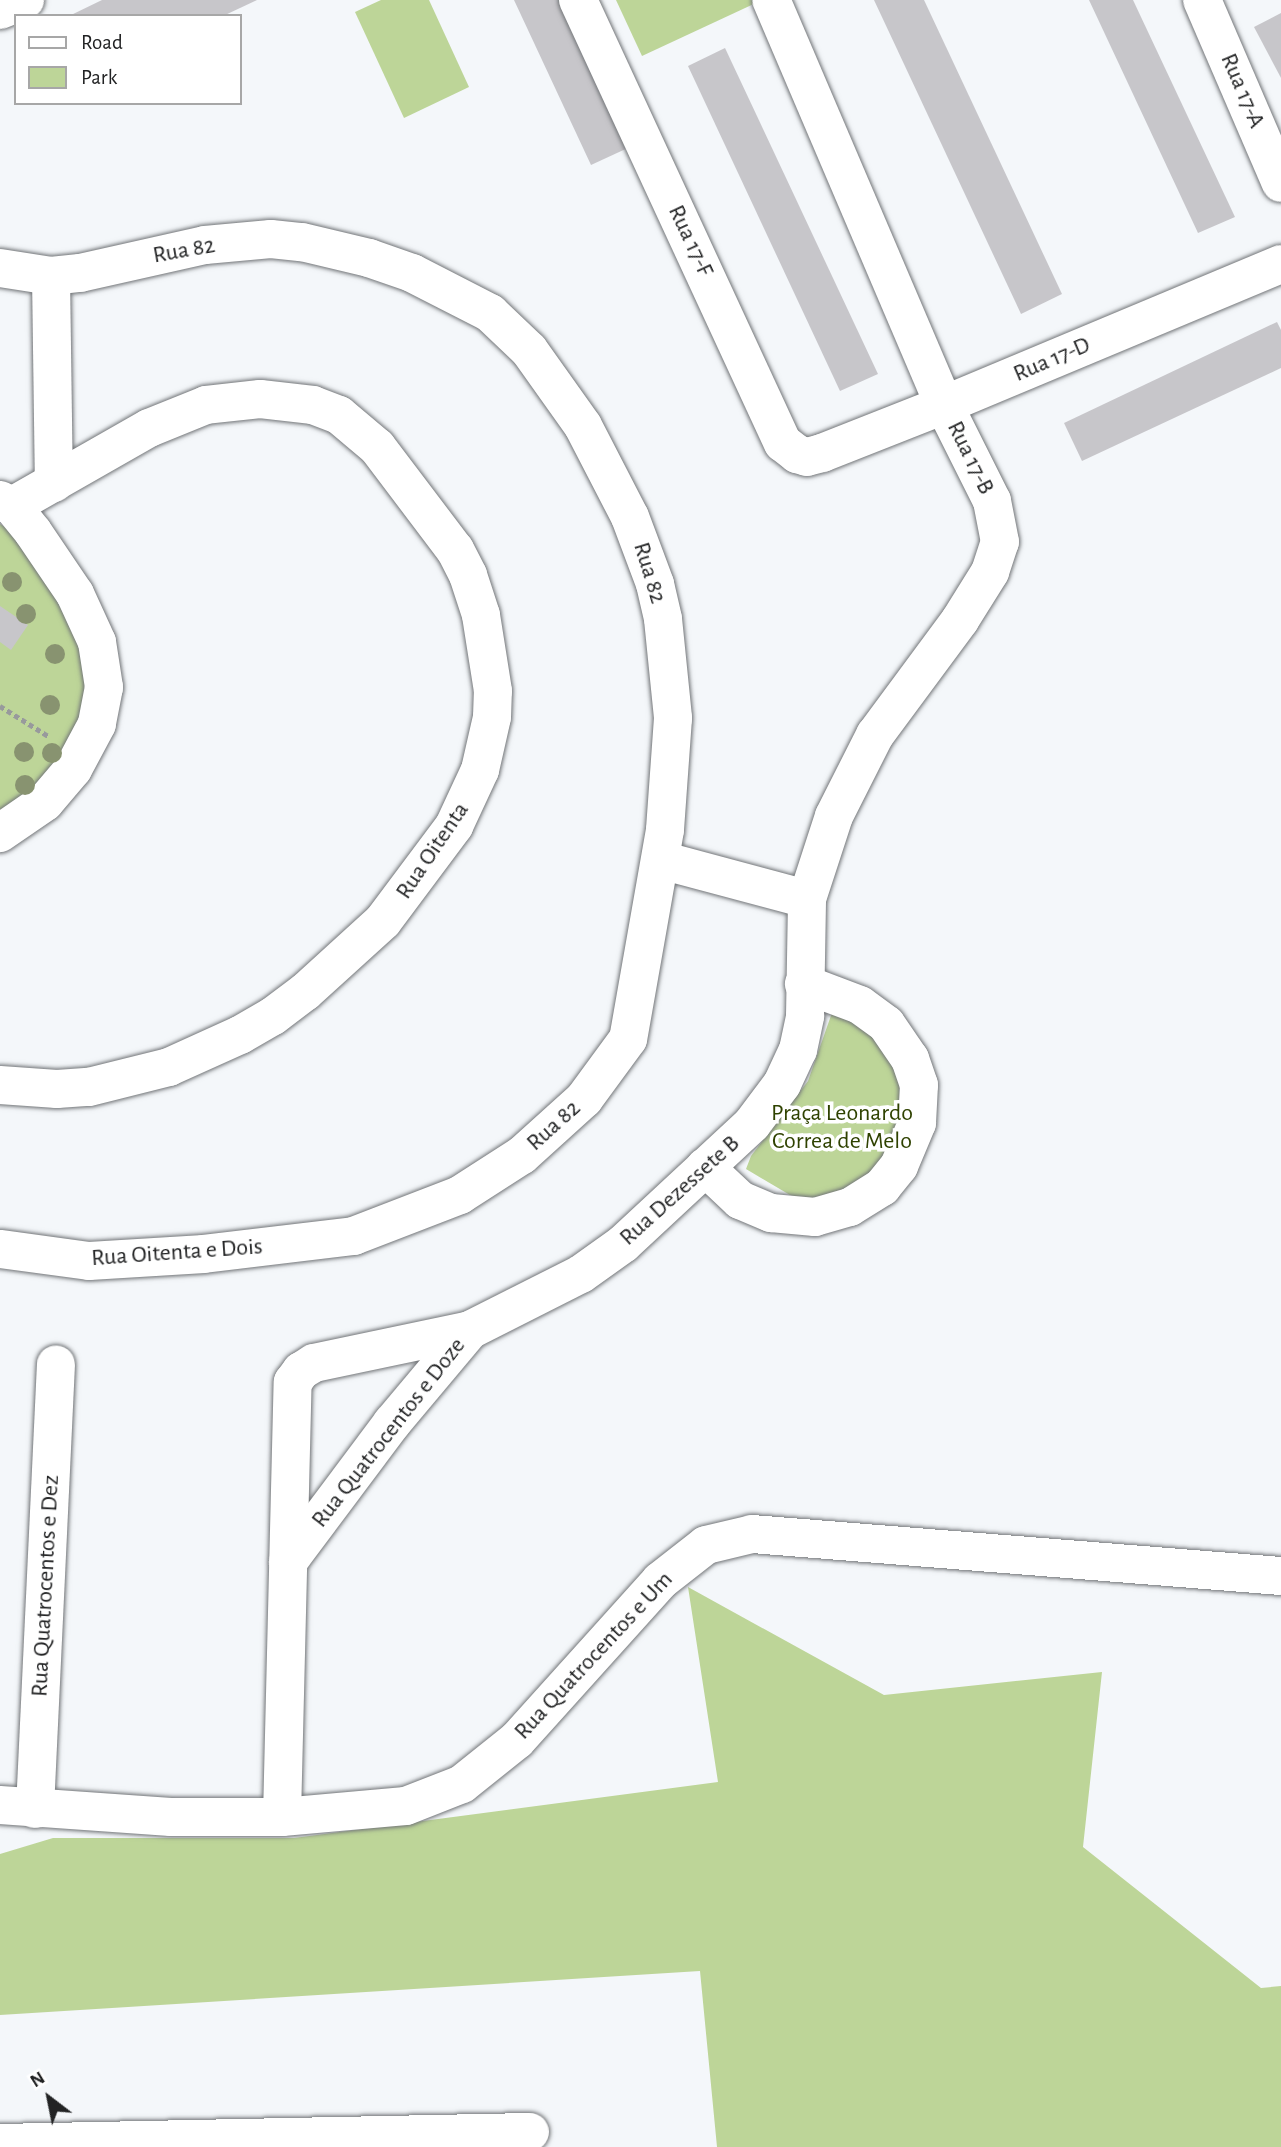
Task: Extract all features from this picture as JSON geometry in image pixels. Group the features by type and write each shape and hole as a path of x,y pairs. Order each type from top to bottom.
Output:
{"street":[{"path":"0,10 24,0"},
{"name":"Rua 17-F","path":"578,0 783,443 797,454 807,457 822,453"},
{"name":"Rua 17-B","path":"771,0 944,405 992,501 1000,542 990,572 960,620 875,735 834,816 807,899"},
{"name":"Rua 17-A","path":"1202,0 1281,183"},
{"name":"Rua 82","path":"0,268 51,276 80,273 205,245 271,239 302,242 369,258 412,273 490,313 510,330 543,368 606,464 631,517 655,584 668,652 673,718 670,792 628,1039 584,1099 522,1155 460,1195 354,1236"},
{"name":"Rua 17-D","path":"822,453 1281,264"},
{"path":"51,276 54,483"},
{"name":"Rua Oitenta","path":"0,1085 57,1089 130,1079 204,1052 273,1016 358,946 434,856 470,796 480,770 492,718 493,691 487,638 467,575 455,550 391,464 360,430 339,415 313,405 261,399 206,405 149,428 54,483 6,503"},
{"path":"0,833 53,793 82,757 97,724 103,700 103,672 97,642 62,572 6,503"},
{"path":"660,860 807,899"},
{"name":"Rua Dezessete B","path":"470,1330 581,1274 623,1244 752,1124 782,1084 798,1050 806,1016 804,984 807,899"},
{"path":"705,1167 740,1200 771,1213 815,1217 850,1206 881,1187 899,1166 917,1123 919,1085 910,1059 886,1024 860,1005 804,984"},
{"name":"Rua Oitenta e Dois","path":"0,1249 89,1261 204,1254 354,1236"},
{"name":"Rua Quatrocentos e Doze","path":"288,1562 392,1423 470,1330"},
{"name":"Rua Quatrocentos e Doze","path":"282,1817 292,1382 301,1371 314,1363 470,1330"},
{"name":"Rua Quatrocentos e Dez","path":"18,1807 56,1364"},
{"name":"Rua Quatrocentos e Um","path":"18,1807 171,1817 282,1817 406,1806 462,1784 517,1740 660,1581 706,1545 752,1534 1281,1576"},
{"path":"0,2143 530,2132"}],"path":[{"path":"0,706 82,757"}],"green space":[{"path":"381,0 429,0 469,87 404,118 355,12"},
{"path":"616,0 757,0 758,2 642,56"},
{"path":"0,524 13,532 74,627 89,694 67,755 0,819"},
{"name":"Praça Leonardo Correa de Melo","path":"834,1007 886,1038 910,1093 880,1172 812,1208 746,1169 751,1156 808,1081"},
{"path":"688,1587 884,1695 1102,1672 1083,1847 1261,1988 1281,1986 1281,2147 717,2147 700,1971 0,2015 0,1854 53,1838 294,1838 718,1782"}],"building":[{"path":"102,0 257,0 227,14 73,14"},
{"path":"514,0 561,0 630,147 591,165"},
{"path":"874,0 924,0 1062,294 1021,314"},
{"path":"1089,0 1133,0 1235,217 1198,233"},
{"path":"1281,13 1281,78 1254,27"},
{"path":"725,48 878,374 840,391 688,66"},
{"path":"1277,322 1281,330 1281,368 1082,461 1064,423"},
{"path":"0,606 28,625 11,650 0,642"}]}
